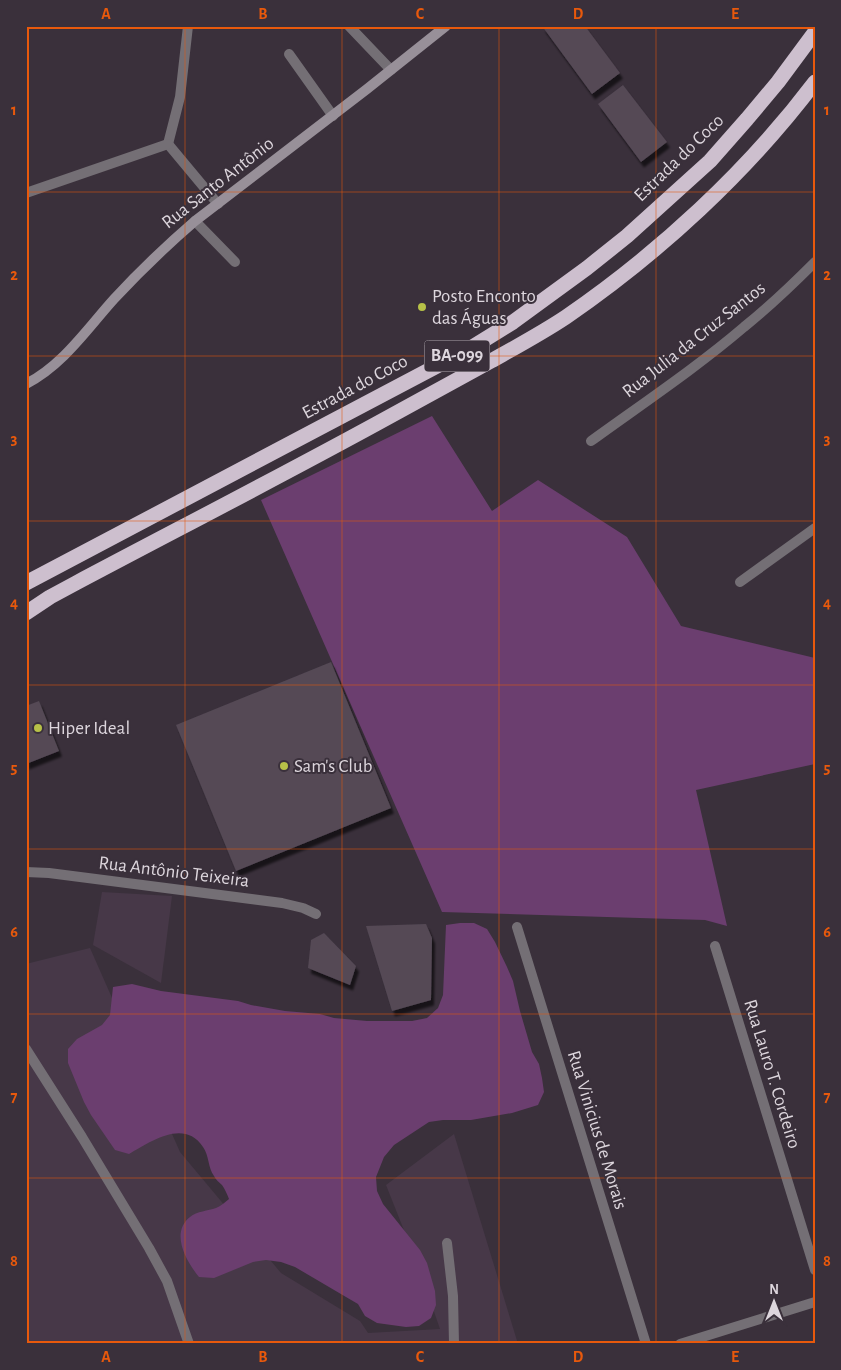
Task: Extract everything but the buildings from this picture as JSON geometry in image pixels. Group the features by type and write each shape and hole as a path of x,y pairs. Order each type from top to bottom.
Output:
{"highway":[{"name":"Estrada do Coco","path":"26,583 453,358 513,322 588,268 627,236 710,161 778,82 815,32"},
{"name":"BA-099","path":"26,613 50,597 309,460 526,342 564,318 646,257 687,221 766,140 815,82"}],"street":[{"path":"168,144 180,97 188,26"},
{"path":"349,26 391,70"},
{"name":"Rua Santo Antônio","path":"26,384 54,366 125,287 195,222 446,26"},
{"path":"289,54 332,116"},
{"path":"26,193 168,144"},
{"path":"168,144 218,204"},
{"path":"195,222 234,262"},
{"name":"Rua Julia da Cruz Santos","path":"591,440 693,368 744,328 785,292 815,262"},
{"path":"740,582 815,528"},
{"name":"Rua Antônio Teixeira","path":"26,872 49,873 282,903 303,908 316,914"},
{"name":"Rua Vinicius de Morais","path":"516,927 646,1344"},
{"name":"Rua Lauro T. Cordeiro","path":"715,946 815,1270"},
{"path":"28,1052 148,1248 166,1281 189,1344"},
{"path":"447,1243 453,1296 454,1344"},
{"path":"680,1344 815,1302"}],"shaded area":[{"path":"432,416 492,511 538,480 627,537 681,626 815,658 815,764 696,790 727,926 705,920 442,912 261,500"},
{"path":"102,892 172,896 161,983 93,945"},
{"path":"474,923 487,929 495,942 513,981 532,1052 539,1064 544,1092 538,1105 512,1113 471,1120 429,1122 394,1145 384,1157 376,1177 377,1191 383,1204 420,1250 427,1263 435,1291 436,1305 431,1318 419,1326 406,1327 377,1323 365,1316 358,1304 295,1267 281,1262 266,1260 253,1262 214,1278 199,1277 185,1255 182,1247 181,1231 184,1224 193,1215 216,1208 229,1199 223,1187 212,1173 203,1147 195,1138 177,1133 157,1139 129,1154 115,1150 91,1115 68,1063 68,1049 77,1039 102,1025 110,1015 113,987 132,984 161,991 238,1001 251,1005 285,1011 320,1014 334,1018 367,1021 412,1021 427,1018 438,1008 443,995 446,925"},
{"path":"90,948 180,1152 281,1273 360,1321 368,1333 440,1329 419,1268 386,1185 454,1134 518,1344 26,1344 26,964"}],"place":[{"name":"Posto Enconto das Águas","path":"422,307"},
{"name":"Hiper Ideal","path":"38,728"},
{"name":"Sam's Club","path":"284,766"}]}
